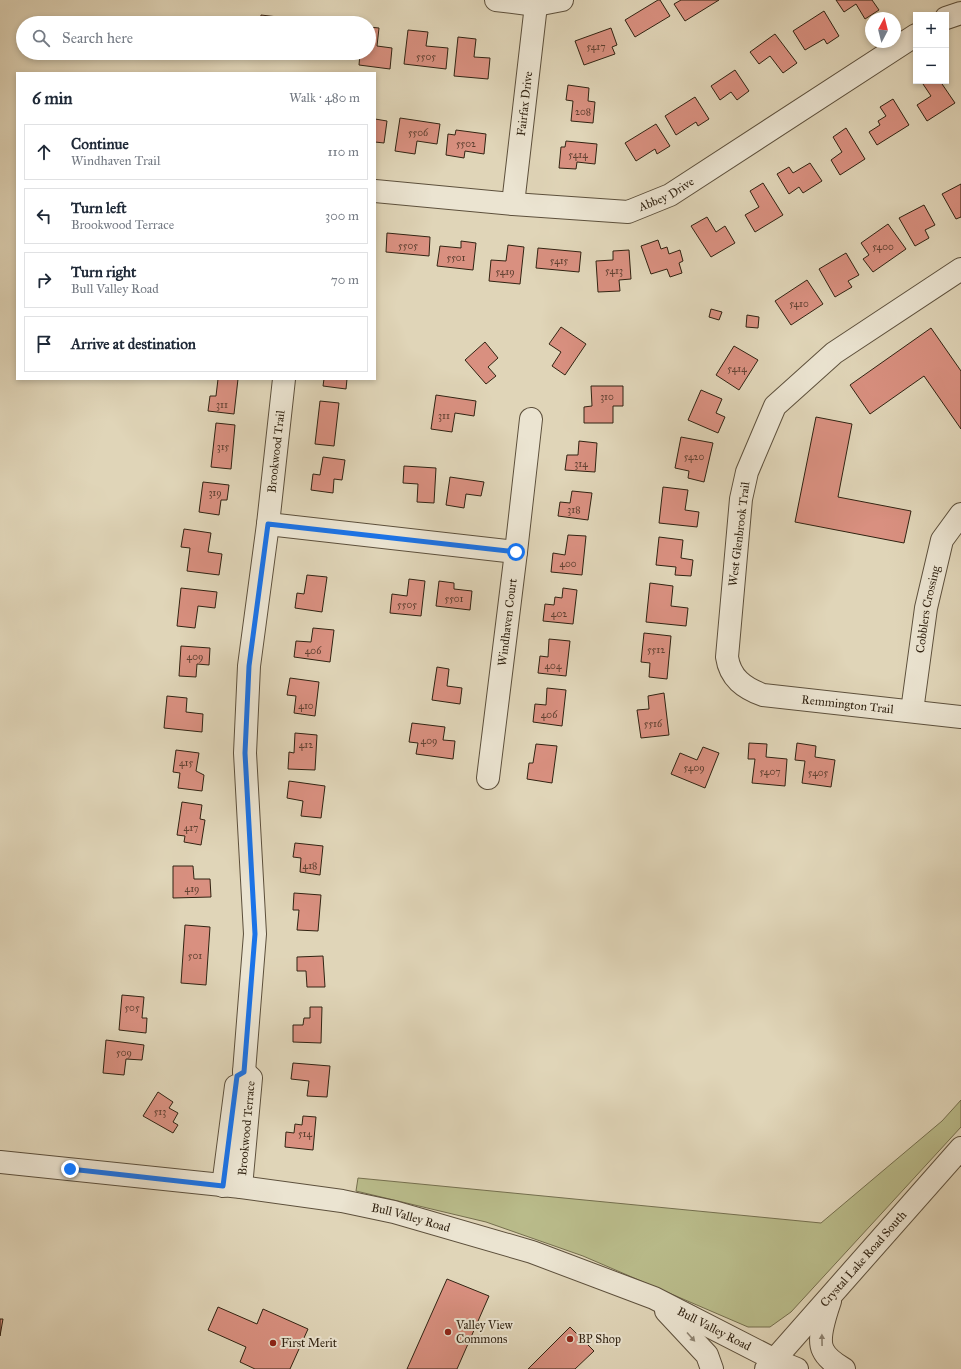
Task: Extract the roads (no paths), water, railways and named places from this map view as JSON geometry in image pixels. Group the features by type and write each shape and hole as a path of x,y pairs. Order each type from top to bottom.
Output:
{"street":[{"path":"496,0 536,4 562,0"},
{"name":"Fairfax Drive","path":"513,204 536,4"},
{"path":"949,17 961,13"},
{"name":"Abbey Drive","path":"376,191 513,204 628,212 670,195 913,37"},
{"name":"West Glenbrook Trail","path":"738,680 731,672 727,657 741,499 747,472 775,406 834,353 961,269"},
{"name":"Brookwood Trail","path":"268,524 284,380"},
{"name":"Windhaven Court","path":"488,778 531,419"},
{"name":"Cobblers Crossing","path":"912,711 926,608 942,540 961,514"},
{"path":"268,524 516,552"},
{"name":"Brookwood Terrace","path":"232,1186 237,1076 244,1072 255,934 245,753 249,666 268,524"},
{"name":"Remmington Trail","path":"738,680 752,690 763,695 961,717"},
{"name":"Crystal Lake Road South","path":"770,1364 961,1148"},
{"name":"Bull Valley Road","path":"0,1162 232,1186 342,1201 394,1212 532,1252 654,1298 770,1364 796,1369"},
{"path":"831,1295 822,1327 822,1349 832,1361 844,1369"},
{"path":"654,1298 708,1355 712,1369"}],"place":[{"name":"Valley View Commons","path":"448,1332"},
{"name":"BP Shop","path":"570,1339"},
{"name":"First Merit","path":"273,1343"}]}
